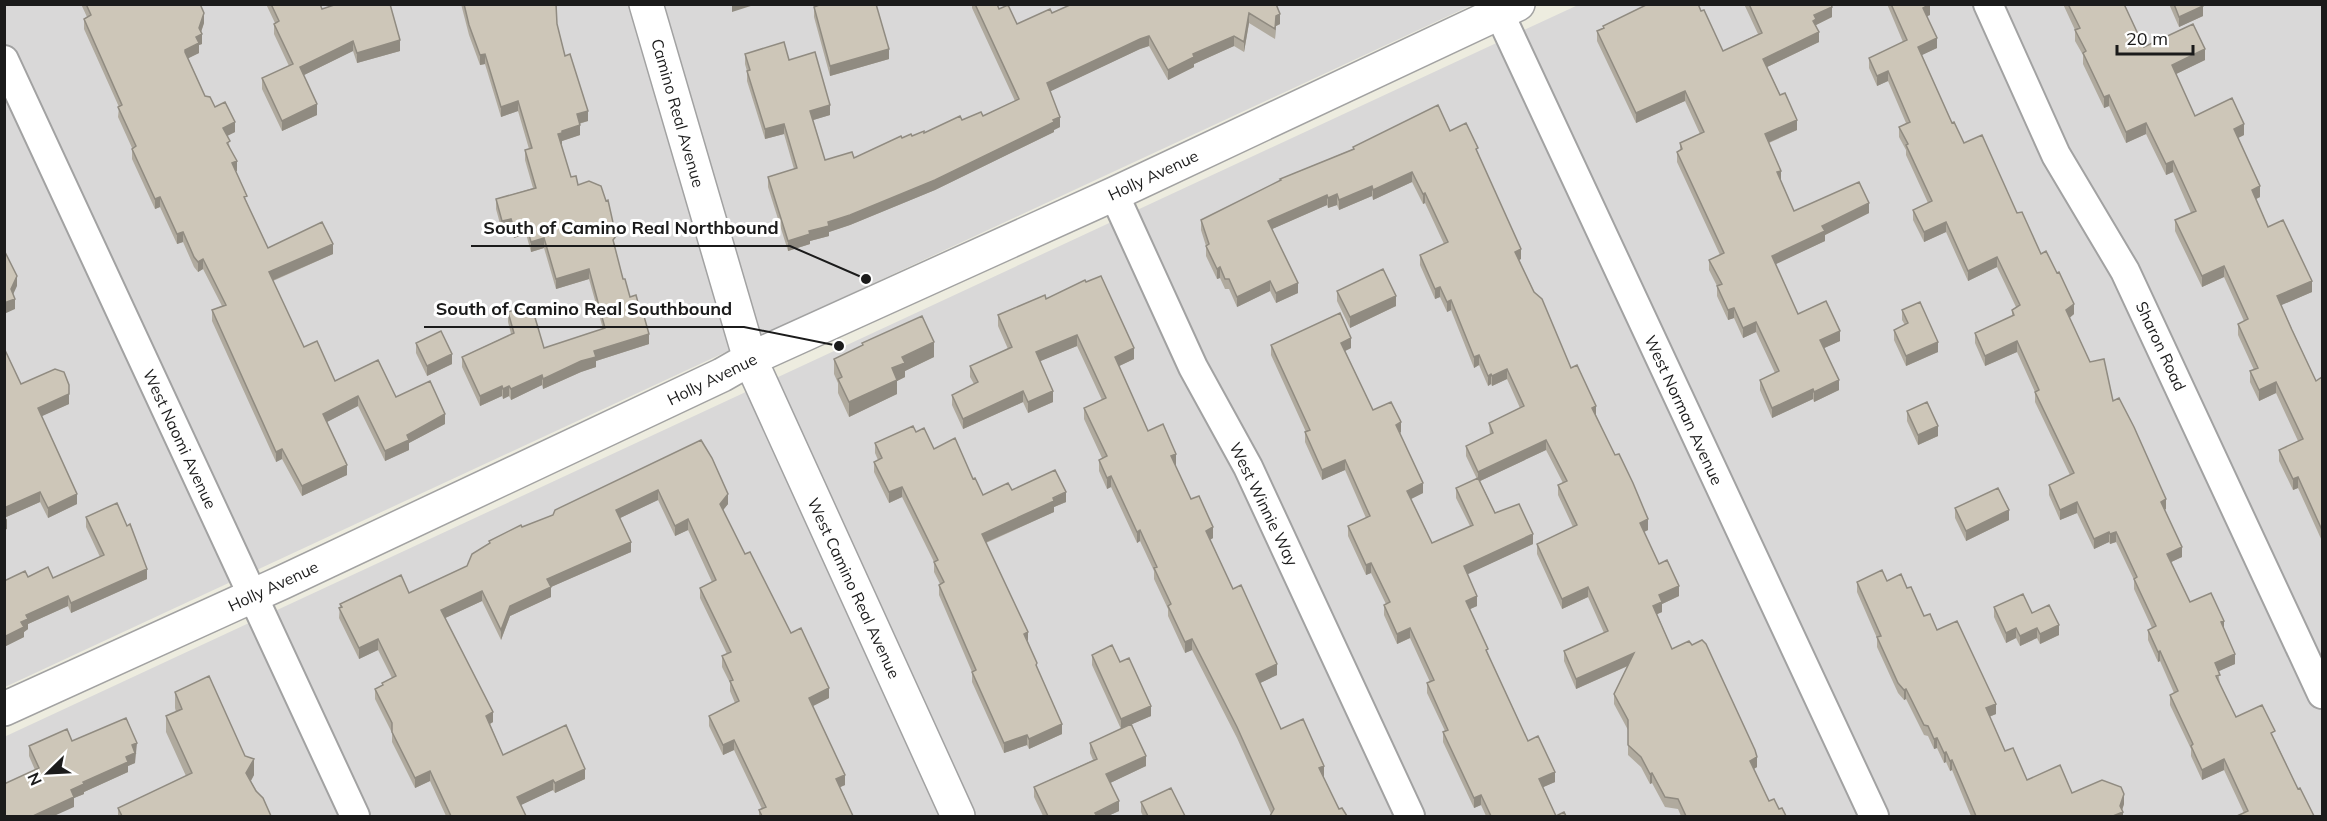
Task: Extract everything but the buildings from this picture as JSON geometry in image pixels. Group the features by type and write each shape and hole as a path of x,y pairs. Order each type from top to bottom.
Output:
{"street":[{"name":"Camino Real Avenue","path":"646,4 750,359"},
{"name":"Sharon Road","path":"1988,4 2056,155 2125,271 2322,694"},
{"name":"Holly Avenue","path":"4,709 252,596 701,385 750,359 1114,194 1504,8"},
{"name":"West Norman Avenue","path":"1504,8 1874,816"},
{"name":"West Naomi Avenue","path":"4,60 355,816"},
{"name":"West Winnie Way","path":"1114,194 1193,367 1248,467 1410,816"},
{"name":"West Camino Real Avenue","path":"750,359 958,816"}],"shaded area":[{"path":"4,5 1472,5 5,687"},
{"path":"1578,5 2322,5 2322,816 5,816 4,737"}],"place":[{"name":"South of Camino Real Northbound","path":"866,279"},
{"name":"South of Camino Real Southbound","path":"839,346"}]}
